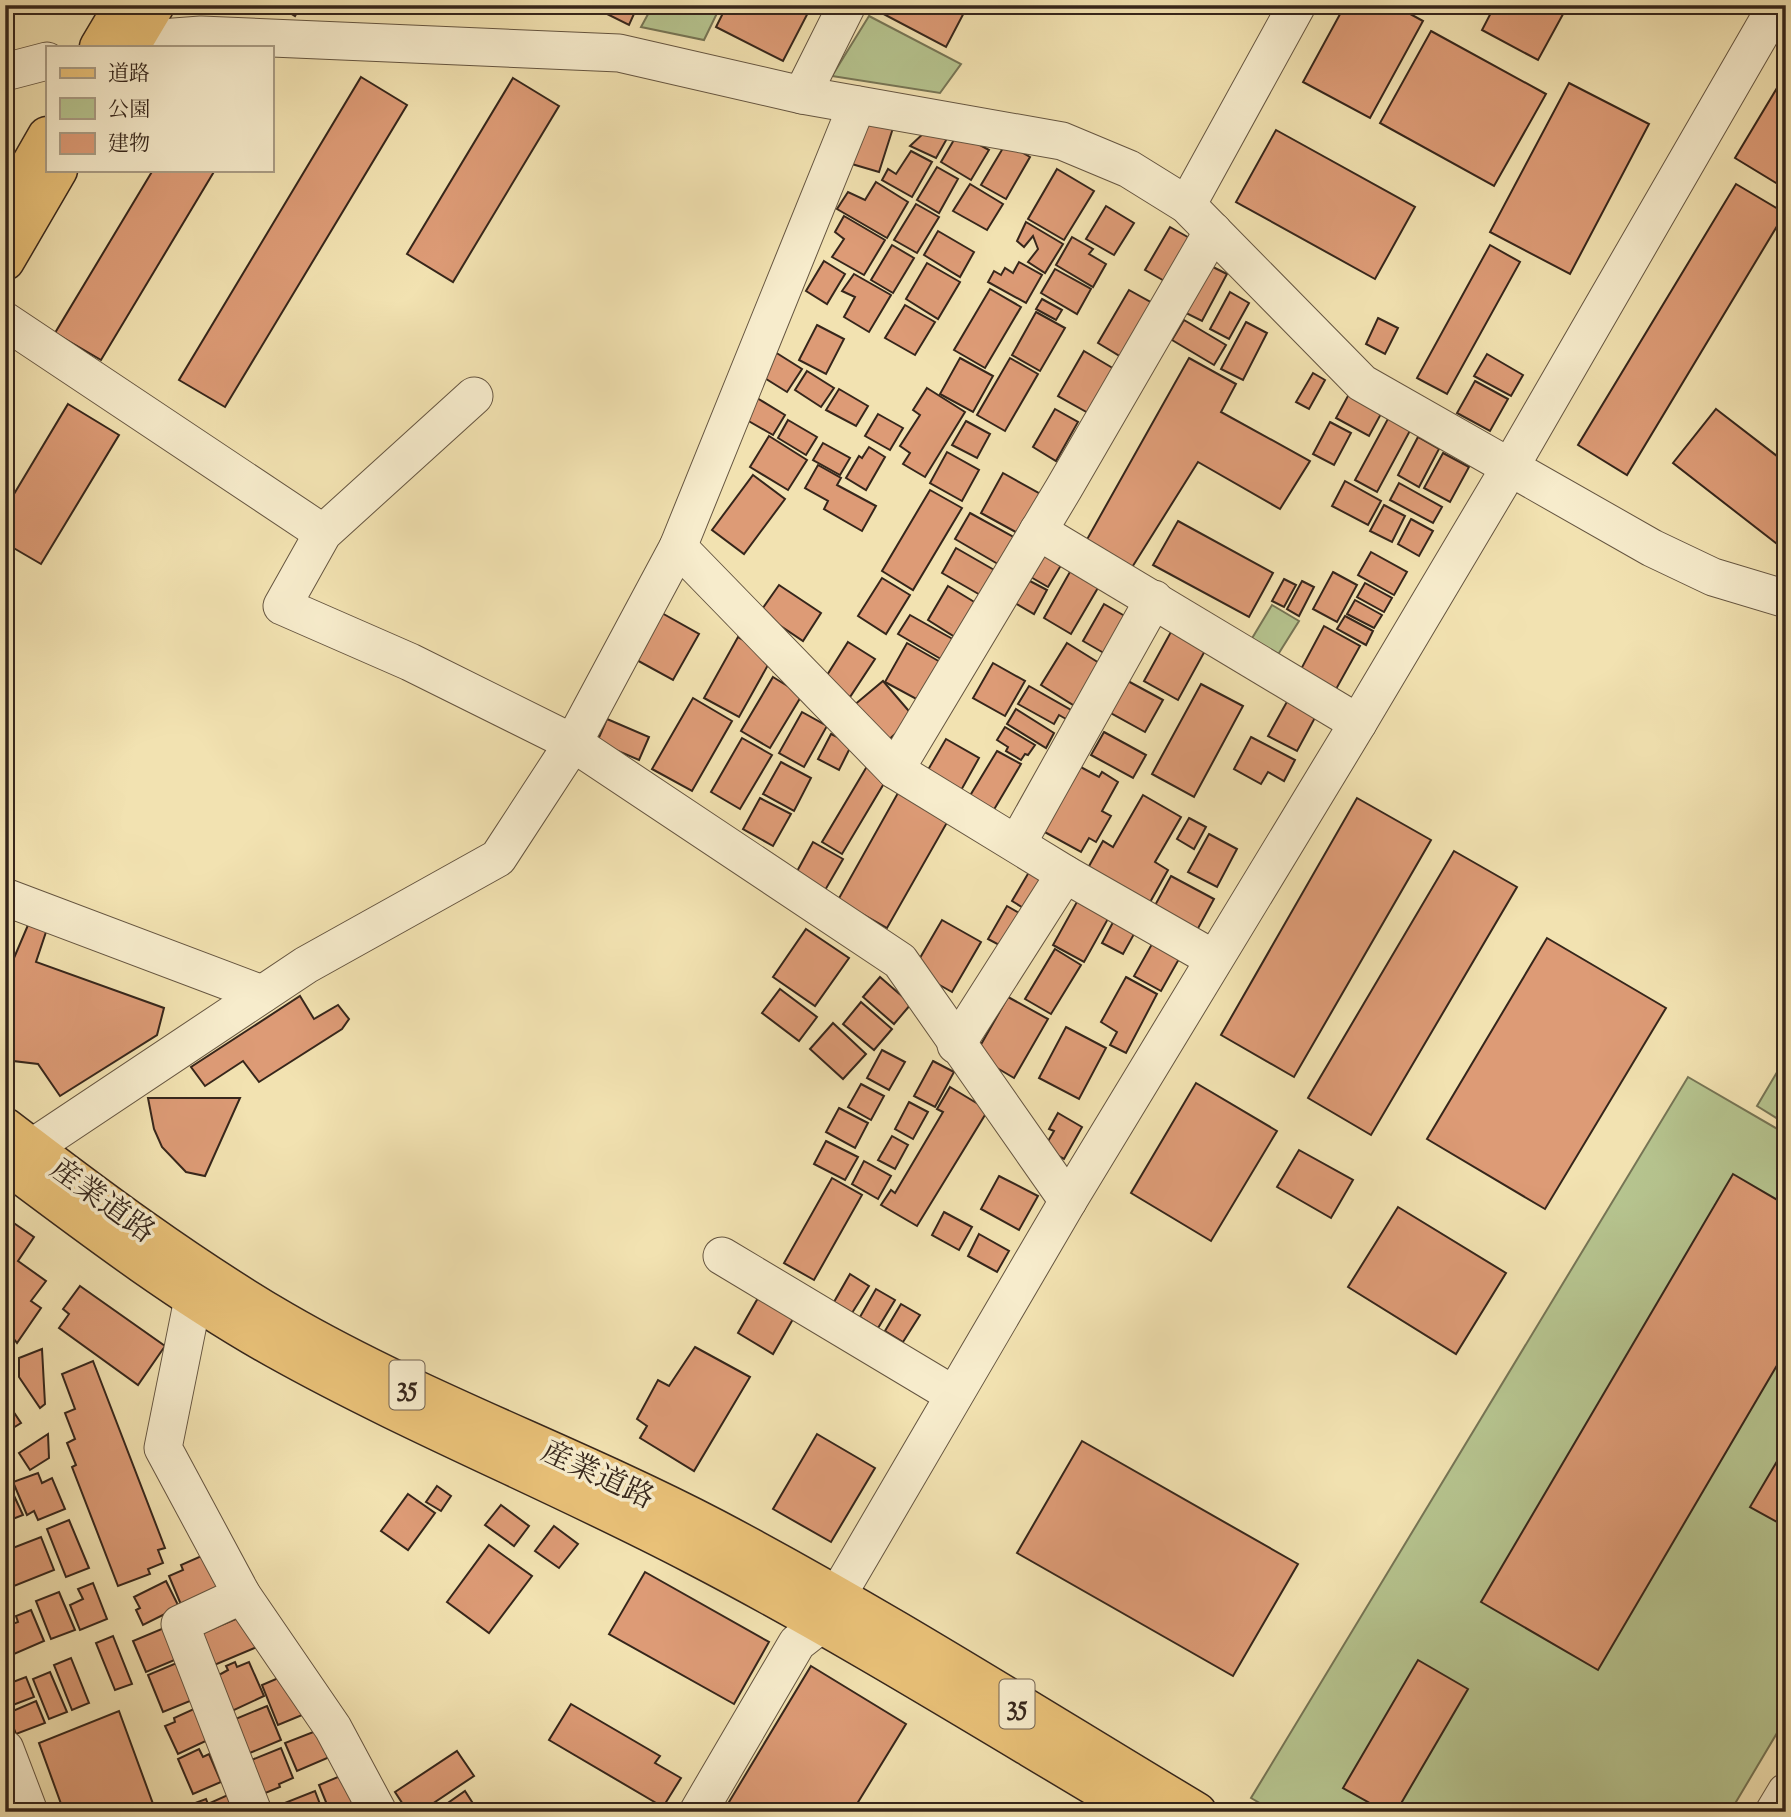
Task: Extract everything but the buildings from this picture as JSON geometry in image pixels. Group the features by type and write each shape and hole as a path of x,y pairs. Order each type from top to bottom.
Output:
{"main road":[{"path":"118,37 155,5"},
{"path":"5,208 46,138"},
{"path":"5,261 57,172"},
{"name":"産業道路","path":"11,1154 193,1299 275,1348 358,1392 607,1510 698,1557 829,1610 1197,1812"},
{"name":"産業道路","path":"11,1154 285,1322 489,1424 712,1527 829,1610 1138,1812"}],"street":[{"path":"802,95 847,5"},
{"path":"1187,205 1297,5"},
{"path":"698,1812 797,1643 829,1610 1068,1201 1509,468 1777,5"},
{"path":"118,37 201,35 619,53 802,95 1062,141 1129,169 1187,205 1362,383 1652,548 1713,577 1786,599"},
{"path":"5,72 46,61"},
{"path":"11,1154 306,965 498,858 573,743 678,547 857,105"},
{"path":"895,770 1213,231"},
{"path":"5,321 323,533"},
{"path":"474,396 323,533 282,606 410,662 573,743 900,961 956,1045 1068,1201"},
{"path":"1038,531 1154,598 1358,723"},
{"path":"678,547 895,770 1065,874 1214,959"},
{"path":"1017,844 1154,598"},
{"path":"956,1045 1065,874"},
{"path":"5,897 262,995"},
{"path":"722,1256 954,1395"},
{"path":"193,1299 163,1448 242,1595 333,1728 378,1812"},
{"path":"242,1595 180,1624 253,1812"},
{"path":"5,1749 30,1812"},
{"path":"1774,1812 1786,1792"}],"green space":[{"path":"653,5 721,5 704,40 641,27"},
{"path":"869,16 961,64 940,93 832,76"},
{"path":"1272,605 1299,621 1274,661 1248,645"},
{"path":"1786,1057 1786,1124 1757,1106"},
{"path":"1688,1077 1786,1134 1786,1718 1730,1812 1275,1812 1251,1798"}]}
